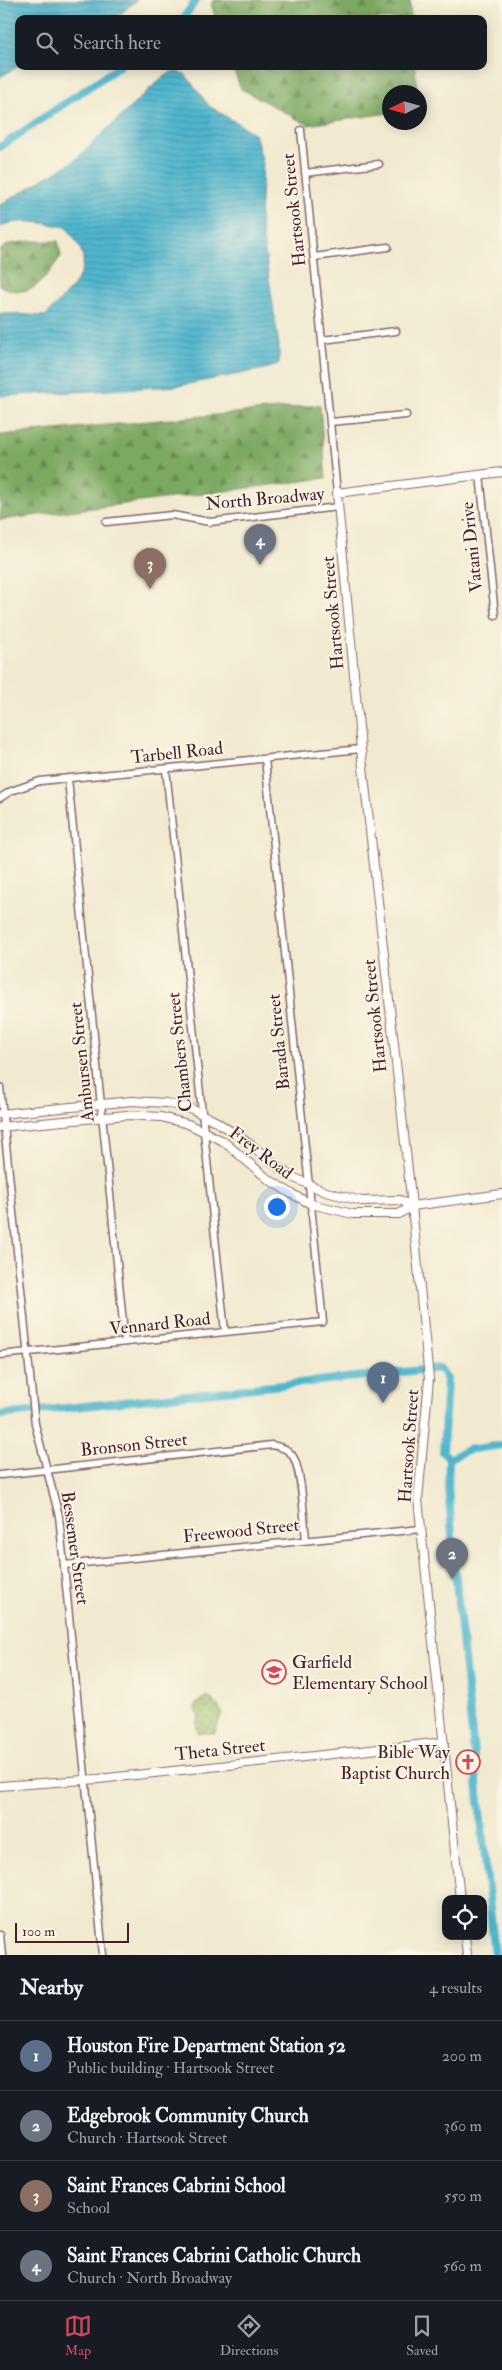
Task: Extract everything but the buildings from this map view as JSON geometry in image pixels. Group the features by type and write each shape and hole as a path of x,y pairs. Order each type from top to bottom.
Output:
{"street":[{"name":"Hartsook Street","path":"301,130 361,749 412,1206 429,1379 418,1499 460,1895"},
{"path":"305,173 379,164"},
{"path":"314,256 388,247"},
{"path":"322,340 396,331"},
{"path":"330,422 406,415"},
{"name":"North Broadway","path":"337,493 502,472"},
{"name":"Vatani Drive","path":"480,475 495,615"},
{"name":"North Broadway","path":"106,522 172,515 210,522 338,507"},
{"name":"Tarbell Road","path":"0,798 11,791 40,782 361,749"},
{"name":"Barada Street","path":"265,759 323,1322"},
{"name":"Chambers Street","path":"166,769 224,1332"},
{"name":"Ambursen Street","path":"68,779 126,1342"},
{"name":"Bessemer Street","path":"0,1087 2,1127 28,1352 32,1406 59,1516 103,1955"},
{"name":"Frey Road","path":"1,1114 101,1103 132,1101 166,1103 192,1109 233,1132 290,1176 309,1185 346,1198 375,1202 400,1200 412,1206"},
{"name":"Frey Road","path":"2,1127 127,1114 161,1117 188,1124 223,1141 268,1179 311,1204 352,1214 369,1216 399,1214 412,1206 502,1194"},
{"name":"Vennard Road","path":"0,1356 323,1322"},
{"name":"Bronson Street","path":"0,1474 272,1445 287,1450 297,1464 306,1540"},
{"name":"Freewood Street","path":"64,1565 421,1529"},
{"name":"Theta Street","path":"0,1786 444,1742"},
{"path":"0,1935 2,1955"},
{"path":"464,1940 466,1955"}],"green space":[{"path":"214,0 410,0 411,15 215,15 211,4"},
{"path":"234,70 415,70 416,85 382,85 382,114 308,125 241,89"},
{"path":"30,241 58,241 61,256 49,273 36,286 21,291 0,286 0,250 9,244"},
{"path":"320,405 326,478 0,520 0,435"},
{"path":"207,1696 215,1702 222,1712 215,1733 198,1733 196,1723 199,1717 195,1707"}],"water":[{"path":"0,0 137,0 119,15 15,15 15,68 0,77"},
{"path":"173,71 185,74 209,106 255,134 263,163 260,219 279,345 279,363 269,368 178,386 0,396 0,313 45,316 76,282 83,266 83,258 79,245 66,227 41,223 14,222 0,228 0,205 74,161 158,81"}],"waterway":[{"path":"186,15 196,0"},
{"path":"0,147 114,70"},
{"path":"0,1415 440,1368 447,1379 443,1452 449,1459 448,1486 455,1571 495,1955"},
{"path":"449,1459 467,1450 502,1445"}],"place":[{"name":"Saint Frances Cabrini Catholic Church","path":"260,565"},
{"name":"Saint Frances Cabrini School","path":"150,589"},
{"name":"Houston Fire Department Station 52","path":"383,1403"},
{"name":"Edgebrook Community Church","path":"452,1579"},
{"name":"Garfield Elementary School","path":"274,1672"},
{"name":"Bible Way Baptist Church","path":"468,1762"}]}
